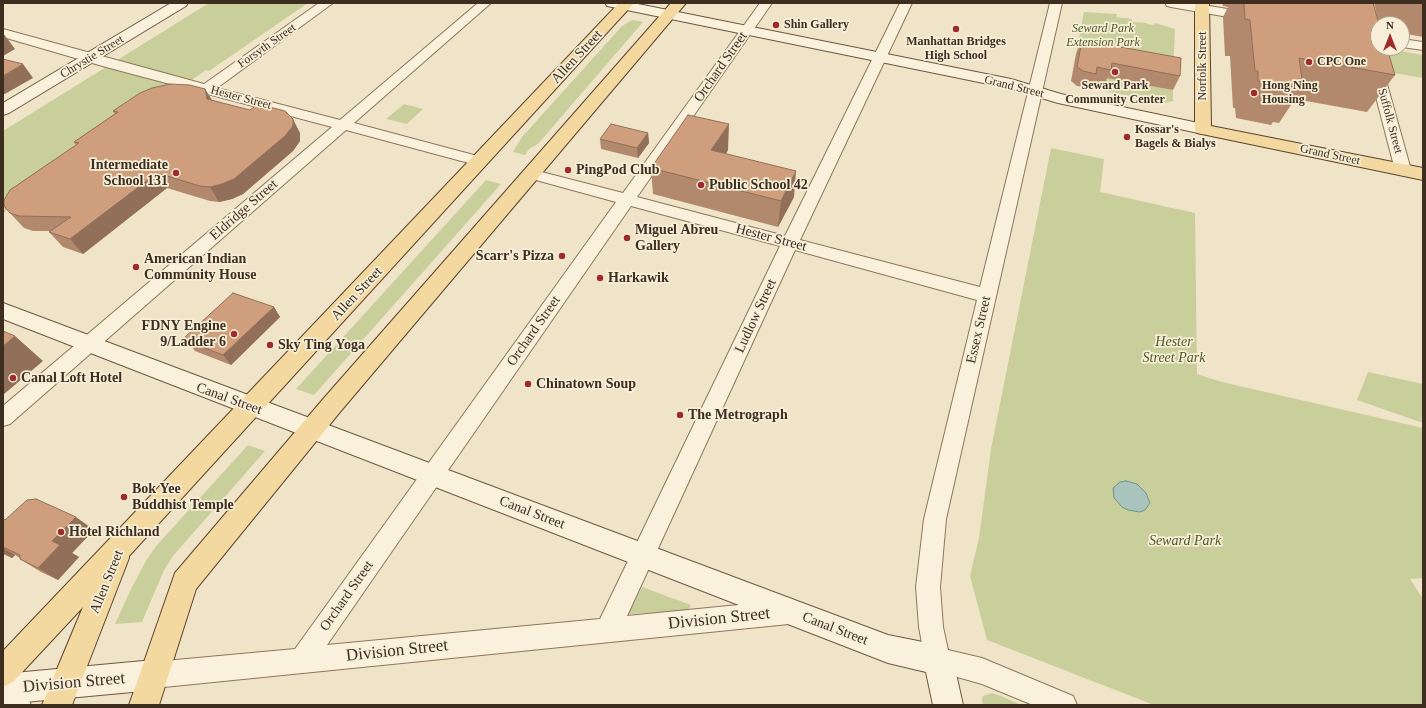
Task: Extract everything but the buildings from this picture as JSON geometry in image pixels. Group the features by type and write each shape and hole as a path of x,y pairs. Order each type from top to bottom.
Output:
{"main road":[{"name":"Chrystie Street","path":"3,110 181,3"},
{"path":"144,705 185,582 311,430 530,174 679,3"},
{"name":"Grand Street","path":"621,4 1012,84 1036,92 1203,129 1416,173"},
{"name":"Allen Street","path":"61,694 121,546 480,161 621,4"},
{"name":"Norfolk Street","path":"1202,6 1203,129"},
{"name":"Canal Street","path":"3,311 311,430 644,555 888,649 938,660"},
{"path":"3,672 121,546"},
{"path":"938,660 948,705"},
{"name":"Division Street","path":"3,689 61,694 154,675"}],"street":[{"name":"Forsyth Street","path":"206,89 327,3"},
{"name":"Eldridge Street","path":"3,418 485,3"},
{"name":"Orchard Street","path":"302,660 766,3"},
{"name":"Ludlow Street","path":"608,630 790,243 906,3"},
{"name":"Essex Street","path":"938,660 931,627 928,587 935,519 1056,3"},
{"path":"1171,3 1202,6 1261,18"},
{"name":"Hester Street","path":"3,33 206,89 480,161"},
{"path":"1410,44 1423,46"},
{"name":"Suffolk Street","path":"1372,56 1416,173"},
{"name":"Hester Street","path":"530,174 988,296"},
{"name":"Division Street","path":"154,675 790,612"},
{"name":"Canal Street","path":"938,660 982,671 1064,705"},
{"path":"10,705 18,705"}],"green space":[{"path":"209,3 308,3 209,71 206,70 3,213 3,131"},
{"name":"Seward Park Extension Park","path":"1084,12 1117,14 1116,17 1132,19 1132,22 1154,25 1155,23 1175,29 1173,73 1076,54"},
{"path":"632,20 643,22 538,144 529,149 525,155 513,152 522,137 622,26"},
{"path":"1410,53 1423,55 1423,78 1388,72 1385,56 1410,56"},
{"path":"1105,77 1173,90 1173,101 1165,103 1104,91"},
{"path":"404,104 423,109 407,124 386,119"},
{"name":"Seward Park","path":"1051,148 1104,159 1100,192 1195,213 1197,374 1222,382 1423,428 1423,578 1410,579 1423,599 1423,705 1154,705 987,640 970,576 979,538 991,449"},
{"path":"486,180 501,184 314,395 296,389"},
{"path":"1368,372 1423,384 1423,423 1357,400"},
{"path":"248,445 265,451 173,556 164,570 142,622 115,624 131,589 147,559 157,545"},
{"path":"642,587 691,605 688,611 628,614"},
{"path":"992,693 1021,705 983,705 983,696"}],"water":[{"path":"1126,481 1137,484 1146,493 1150,503 1145,510 1140,512 1128,510 1122,507 1114,498 1113,488 1120,482"}],"place":[{"name":"Shin Gallery","path":"776,25"},
{"name":"Manhattan Bridges High School","path":"956,29"},
{"name":"CPC One","path":"1309,62"},
{"name":"Seward Park Community Center","path":"1115,72"},
{"name":"Hong Ning Housing","path":"1254,93"},
{"name":"Kossar's Bagels & Bialys","path":"1127,137"},
{"name":"PingPod Club","path":"568,170"},
{"name":"Intermediate School 131","path":"176,173"},
{"name":"Public School 42","path":"701,185"},
{"name":"Miguel Abreu Gallery","path":"627,238"},
{"name":"Scarr's Pizza","path":"562,256"},
{"name":"American Indian Community House","path":"136,267"},
{"name":"Harkawik","path":"600,278"},
{"name":"FDNY Engine 9/Ladder 6","path":"234,334"},
{"name":"Sky Ting Yoga","path":"270,345"},
{"name":"Canal Loft Hotel","path":"13,378"},
{"name":"Chinatown Soup","path":"528,384"},
{"name":"The Metrograph","path":"680,415"},
{"name":"Bok Yee Buddhist Temple","path":"124,497"},
{"name":"Hotel Richland","path":"61,532"}],"park label":[{"name":"Hester Street Park","path":"1174,350"}]}
